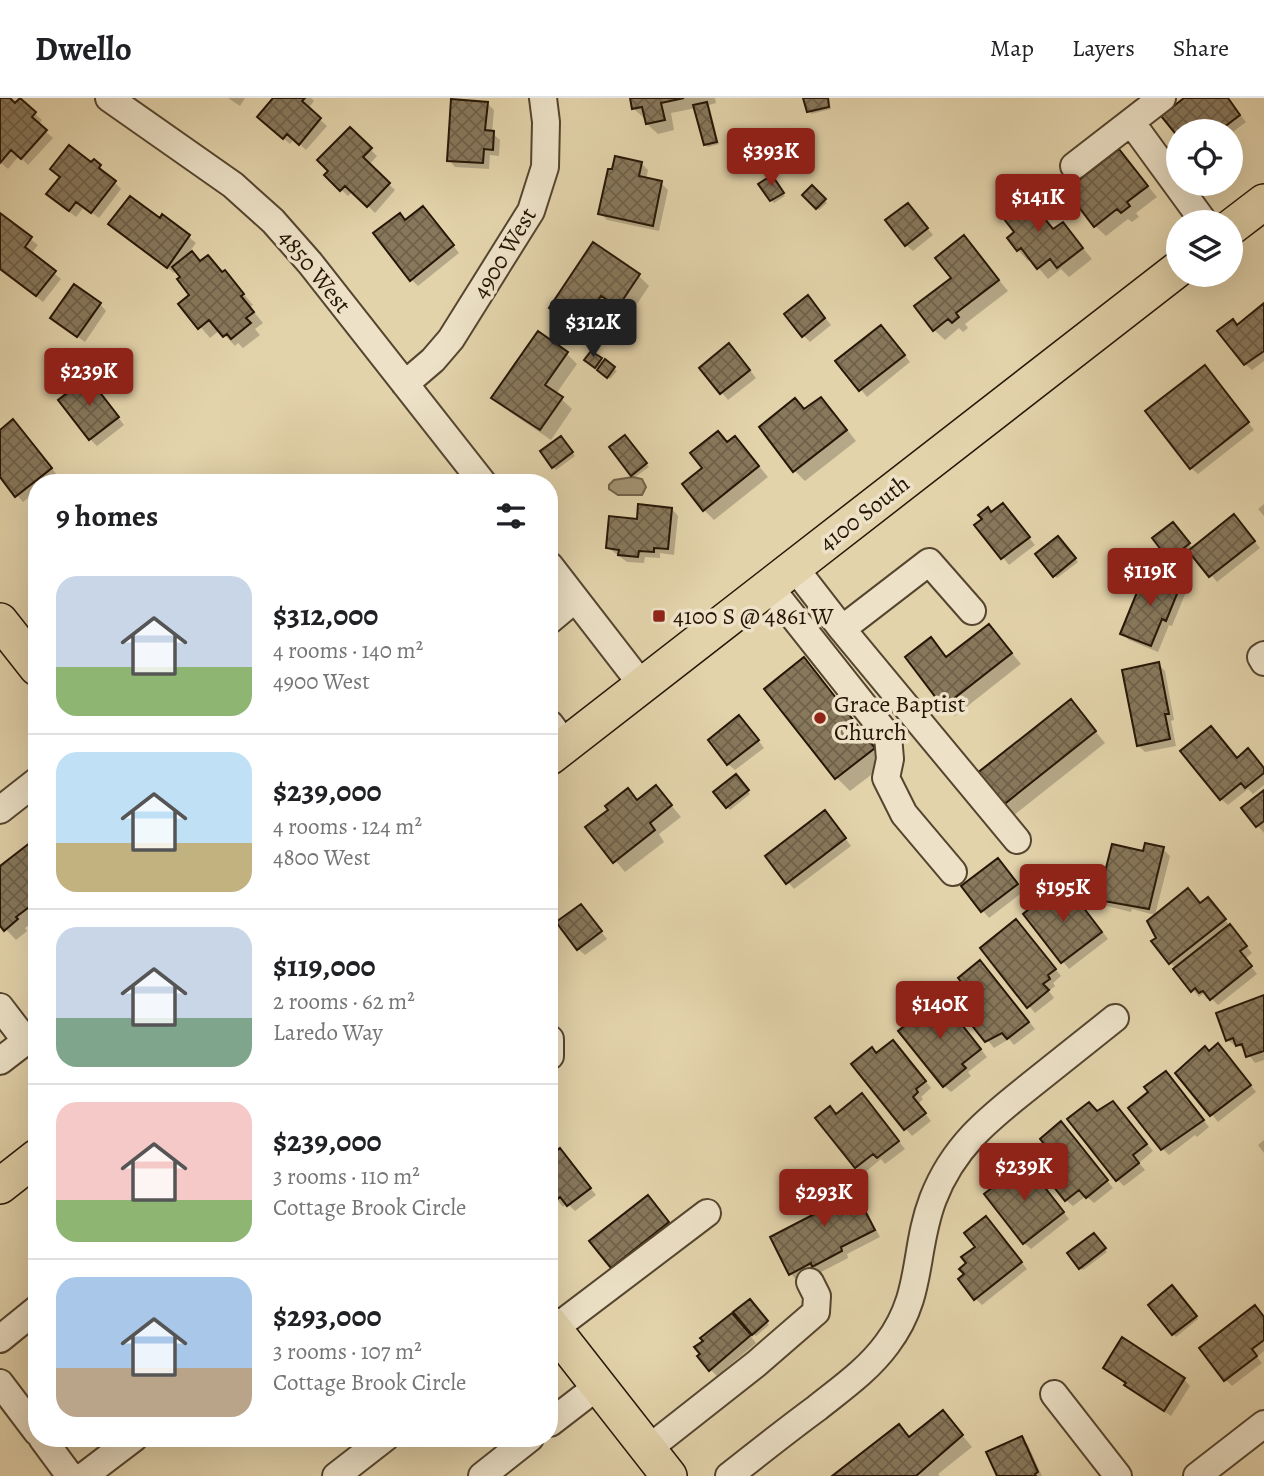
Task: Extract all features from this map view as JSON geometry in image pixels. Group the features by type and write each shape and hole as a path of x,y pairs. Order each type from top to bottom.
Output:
{"main road":[{"path":"1243,218 1264,202"},
{"name":"4100 South","path":"558,740 642,685 1166,278"},
{"path":"0,621 28,657"},
{"path":"0,1186 28,1164"},
{"path":"558,1334 669,1476"}],"street":[{"name":"4850 West","path":"109,98 233,185 272,220 310,263 477,474"},
{"name":"4900 West","path":"405,384 433,360 451,339 531,211 545,167 547,122 542,98"},
{"path":"1074,166 1162,98"},
{"path":"1131,122 1195,210"},
{"path":"842,629 929,562 972,611"},
{"path":"781,576 842,629 1017,840"},
{"path":"781,576 888,736 890,759 886,778 904,814 953,872"},
{"path":"558,577 642,685"},
{"path":"558,613 575,599"},
{"path":"1264,655 1261,657 1264,662"},
{"path":"0,810 28,788"},
{"path":"0,1007 26,1041 0,1061"},
{"path":"729,1476 856,1377 879,1354 899,1327 908,1307 915,1286 932,1200 962,1146 988,1120 1115,1018"},
{"path":"558,1322 707,1213"},
{"path":"648,1449 756,1364 816,1312 817,1296 810,1282"},
{"path":"0,1339 28,1316"},
{"path":"0,1383 28,1420"},
{"path":"558,1417 598,1386"},
{"path":"1054,1394 1118,1476"},
{"path":"1197,1476 1264,1424"},
{"path":"49,1447 70,1476"},
{"path":"84,1476 122,1447"},
{"path":"336,1476 373,1447"},
{"path":"482,1476 519,1447"}],"shaded area":[{"path":"633,477 642,479 646,487 642,495 618,495 609,489 614,480"}],"building":[{"path":"0,98 10,98 15,103 20,98 36,112 32,117 47,130 21,159 11,150 0,163"},
{"path":"273,98 305,98 302,101 321,118 299,145 287,134 283,139 257,117"},
{"path":"630,98 684,98 661,103 665,120 646,124 642,107 632,109"},
{"path":"803,98 828,98 829,107 807,112"},
{"path":"1184,98 1228,98 1240,115 1235,119 1166,119 1166,122 1161,116"},
{"path":"451,99 488,102 485,130 494,131 493,150 484,149 483,163 447,161"},
{"path":"707,102 717,142 704,145 693,105"},
{"path":"350,127 372,148 363,157 390,183 367,207 345,186 340,191 324,175 328,171 317,160"},
{"path":"69,145 91,162 94,159 101,165 99,168 116,181 91,213 76,202 69,211 46,194 60,177 50,169"},
{"path":"1119,149 1148,186 1127,202 1130,206 1121,213 1117,209 1094,227 1066,190"},
{"path":"615,156 642,162 639,176 662,181 653,226 598,214 608,169 612,169"},
{"path":"772,175 784,193 770,201 758,184"},
{"path":"812,185 826,199 816,209 802,195"},
{"path":"1022,191 1053,229 1063,222 1083,248 1057,268 1050,259 1037,269 1021,248 1017,251 1007,238 1014,232 997,210"},
{"path":"130,196 160,218 162,214 190,235 167,268 108,224"},
{"path":"908,203 928,228 905,246 885,220"},
{"path":"423,206 454,245 410,281 373,233 400,213 405,220"},
{"path":"0,213 32,237 25,247 56,271 36,296 0,269"},
{"path":"964,235 999,280 956,313 959,317 952,323 948,319 933,331 914,306 951,278 935,258"},
{"path":"593,242 640,274 618,307 601,296 580,328 549,308"},
{"path":"192,251 200,261 208,255 222,272 225,270 254,312 246,318 251,323 231,339 227,334 223,337 209,320 198,329 178,304 189,295 172,267"},
{"path":"74,284 101,303 77,337 50,318"},
{"path":"808,295 825,318 802,337 784,314"},
{"path":"1264,303 1264,351 1244,365 1217,331 1233,319 1237,325"},
{"path":"881,325 905,355 859,391 835,361"},
{"path":"538,331 568,352 545,385 563,397 540,430 491,398"},
{"path":"729,343 750,370 720,394 699,368"},
{"path":"591,351 602,358 595,368 584,360"},
{"path":"605,359 615,367 607,378 597,370"},
{"path":"1205,365 1249,422 1190,469 1145,411"},
{"path":"88,377 119,417 89,440 58,400"},
{"path":"821,397 847,430 793,472 759,427 795,398 804,409"},
{"path":"13,419 52,468 44,474 28,474 28,487 15,497 0,477 0,430"},
{"path":"718,431 727,442 735,436 759,466 703,511 682,484 702,468 690,453"},
{"path":"625,435 647,463 631,476 609,447"},
{"path":"561,436 573,452 552,468 540,451"},
{"path":"1003,503 1030,537 1001,559 974,525 982,519 978,515 988,507 991,512"},
{"path":"638,504 672,508 668,549 639,551 638,557 618,555 619,550 606,548 609,516 637,519"},
{"path":"1234,514 1255,541 1209,577 1188,551"},
{"path":"1173,522 1190,543 1169,560 1152,538"},
{"path":"1058,536 1076,558 1053,577 1035,554"},
{"path":"1146,570 1181,584 1166,621 1162,619 1151,646 1120,634"},
{"path":"989,624 1012,653 943,707 905,657 931,637 946,657"},
{"name":"Grace Baptist Church","path":"804,657 875,748 835,779 764,689"},
{"path":"1159,662 1169,714 1165,714 1170,739 1137,746 1122,670"},
{"path":"1071,699 1096,731 1002,806 976,774"},
{"path":"739,715 759,740 727,765 708,740"},
{"path":"1211,726 1237,758 1248,748 1264,768 1264,773 1245,788 1241,783 1220,800 1180,751"},
{"path":"736,774 749,790 726,808 713,792"},
{"path":"656,785 672,805 650,823 655,830 613,863 585,827 608,810 605,806 628,788 637,800"},
{"path":"1264,790 1264,821 1256,827 1241,808"},
{"path":"825,810 846,838 786,884 765,856"},
{"path":"1145,843 1164,847 1149,909 1098,900 1112,844 1143,851"},
{"path":"28,844 28,908 4,931 0,926 0,866"},
{"path":"998,858 1018,884 981,912 961,886"},
{"path":"1067,886 1102,932 1061,963 1023,914 1039,901 1042,905"},
{"path":"1188,888 1200,903 1208,897 1226,919 1169,964 1151,941 1156,938 1147,921"},
{"path":"581,904 602,931 577,950 558,925 558,921"},
{"path":"1016,919 1056,969 1048,975 1050,979 1043,984 1049,990 1027,1008 980,948"},
{"path":"1230,924 1247,946 1240,951 1252,966 1210,1000 1203,991 1199,993 1195,988 1191,992 1173,969"},
{"path":"980,960 1029,1022 1007,1039 1002,1033 985,1042 951,999 966,988 958,978"},
{"path":"1264,995 1264,1051 1246,1057 1242,1044 1236,1046 1233,1038 1226,1041 1216,1013"},
{"path":"940,997 981,1049 962,1064 966,1068 943,1087 898,1031"},
{"path":"893,1040 926,1081 916,1089 918,1092 913,1097 926,1113 904,1130 851,1064 872,1047 876,1053"},
{"path":"1218,1043 1251,1085 1210,1116 1175,1073 1205,1046 1209,1051"},
{"path":"1166,1071 1204,1120 1161,1150 1128,1108 1148,1092 1144,1087"},
{"path":"862,1093 899,1141 877,1158 873,1154 855,1168 815,1118 830,1106 836,1114"},
{"path":"1113,1101 1147,1144 1133,1155 1139,1163 1116,1181 1067,1119 1089,1102 1097,1111"},
{"path":"1061,1121 1108,1180 1086,1198 1079,1190 1065,1201 1031,1158 1044,1144 1040,1139"},
{"path":"560,1148 591,1188 567,1206 560,1197 558,1199"},
{"path":"1025,1162 1064,1212 1023,1244 984,1194"},
{"path":"847,1176 875,1230 841,1247 842,1251 812,1267 811,1263 789,1275 770,1237 828,1207 820,1190"},
{"path":"648,1195 669,1222 611,1268 589,1241"},
{"path":"986,1216 1022,1262 974,1300 958,1279 964,1274 959,1269 966,1263 961,1257 975,1247 964,1233"},
{"path":"1094,1233 1106,1248 1079,1269 1067,1253"},
{"path":"1172,1285 1197,1316 1172,1335 1148,1305"},
{"path":"750,1299 768,1321 752,1335 733,1312"},
{"path":"1255,1305 1264,1317 1264,1340 1252,1349 1257,1356 1224,1381 1199,1348"},
{"path":"732,1313 751,1335 709,1371 697,1356 700,1354 694,1347 703,1341 700,1338"},
{"path":"1122,1337 1185,1378 1164,1411 1103,1368"},
{"path":"943,1410 963,1435 916,1476 832,1476 899,1424 909,1437"},
{"path":"1022,1436 1038,1472 1036,1476 997,1476 986,1452"}],"place":[{"name":"4100 S @ 4861 W","path":"659,616"},
{"name":"Grace Baptist Church","path":"820,718"}]}
